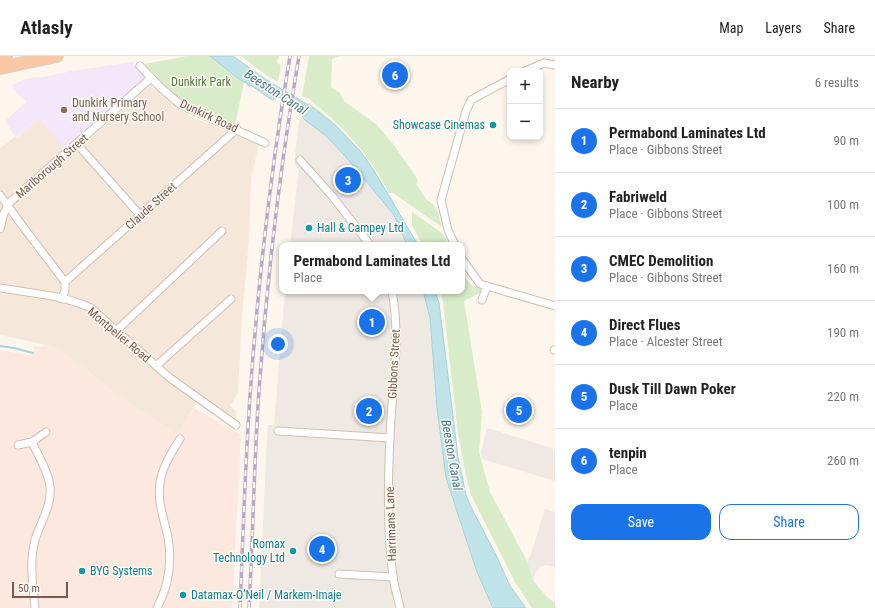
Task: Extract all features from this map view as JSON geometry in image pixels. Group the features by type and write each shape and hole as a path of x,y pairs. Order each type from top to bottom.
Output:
{"highway":[{"path":"0,57 6,56"},
{"path":"0,68 57,56"}],"street":[{"path":"532,68 544,63 555,65"},
{"name":"Dunkirk Road","path":"140,66 174,100 185,107 237,129 265,143"},
{"name":"Marlborough Street","path":"7,206 151,78"},
{"path":"454,242 448,230 441,200 466,111 472,100 507,81"},
{"name":"Claude Street","path":"65,282 237,129"},
{"path":"77,144 140,215"},
{"path":"300,160 333,197 368,242"},
{"path":"0,194 7,206 65,282 65,290 62,299"},
{"path":"0,229 2,218 7,206"},
{"path":"116,331 222,231"},
{"path":"465,264 480,284 555,306"},
{"path":"482,300 487,286"},
{"name":"Montpelier Road","path":"0,288 76,302 90,308 156,366 236,424"},
{"name":"Gibbons Street","path":"390,438 397,328 393,294"},
{"path":"156,366 231,299"},
{"path":"278,431 390,438"},
{"path":"18,445 32,442 46,432"},
{"name":"Harrimans Lane","path":"390,438 389,510 393,577 400,608"},
{"path":"157,608 167,583 169,553 168,537 159,494 160,482 162,474 180,439"},
{"path":"32,442 50,486 50,498 35,540 32,555 35,608"},
{"path":"339,574 393,577"}],"shaded area":[{"name":"Dunkirk Primary and Nursery School","path":"132,62 146,78 65,149 39,118 16,138 5,121 26,102 11,86 25,79"},
{"path":"151,85 172,104 189,116 259,144 251,179 249,240 242,317 238,393 230,406 236,411 236,419 233,426 197,402 178,434 137,409 59,350 51,346 0,335 0,148 15,137 17,138 39,118 71,155"},
{"path":"300,114 334,144 358,171 394,215 406,242 290,242 299,169 294,163"},
{"path":"285,294 424,294 430,318 437,408 446,478 477,572 493,608 259,608 268,425 274,425"},
{"path":"44,345 51,346 59,350 137,409 178,434 194,408 241,435 232,608 0,608 0,350 32,356 34,346 42,347"},
{"path":"487,428 555,449 555,481 482,459 481,452"},
{"path":"545,509 555,512 555,567 546,565 540,567 535,573 533,581 527,561 530,557"}],"green space":[{"name":"Dunkirk Park","path":"187,56 210,56 244,82 235,125 207,115 190,106 163,84 144,64"},
{"path":"241,56 279,56 277,62 281,66 278,82 266,75"},
{"path":"309,56 341,56 332,59 331,87 340,93 344,101 377,125 393,144 418,180 416,184 427,200 434,205 442,227 393,193 389,193 382,179 355,142 334,120 310,99 302,96"},
{"path":"309,103 321,112 337,126 308,104"},
{"path":"337,126 352,141 361,152 369,163 393,201 397,210 379,179 360,151"},
{"path":"412,212 442,233 447,242 421,242 412,226"},
{"path":"465,278 471,285 479,288 482,292 464,301 482,412 479,452 490,492 527,561 533,580 546,596 555,603 555,608 532,608 515,582 471,495 458,434 441,294 465,294"}],"water":[{"name":"Beeston Canal","path":"210,56 233,56 265,79 315,109 335,125 360,151 373,169 416,242 406,242 394,215 345,156 326,136 305,120 300,112 279,97 272,100 239,79"},
{"name":"Beeston Canal","path":"424,294 436,294 439,303 458,457 466,495 510,586 526,608 493,608 477,572 446,478 437,408 430,318"}],"waterway":[{"path":"0,346 33,353"}],"railway":[{"path":"240,608 248,423 253,353 271,183 290,56"},
{"path":"249,608 257,417 262,348 280,181 299,56"}],"place":[{"name":"tenpin","path":"395,75"},
{"name":"Dunkirk Primary and Nursery School","path":"64,110"},
{"name":"Showcase Cinemas","path":"493,125"},
{"name":"CMEC Demolition","path":"348,180"},
{"name":"Hall & Campey Ltd","path":"309,228"},
{"name":"Permabond Laminates Ltd","path":"372,322"},
{"name":"Dusk Till Dawn Poker","path":"519,410"},
{"name":"Fabriweld","path":"369,411"},
{"name":"Direct Flues","path":"322,549"},
{"name":"Romax Technology Ltd","path":"293,551"},
{"name":"BYG Systems","path":"82,571"},
{"name":"Datamax-O’Neil / Markem-Imaje","path":"183,595"}]}
